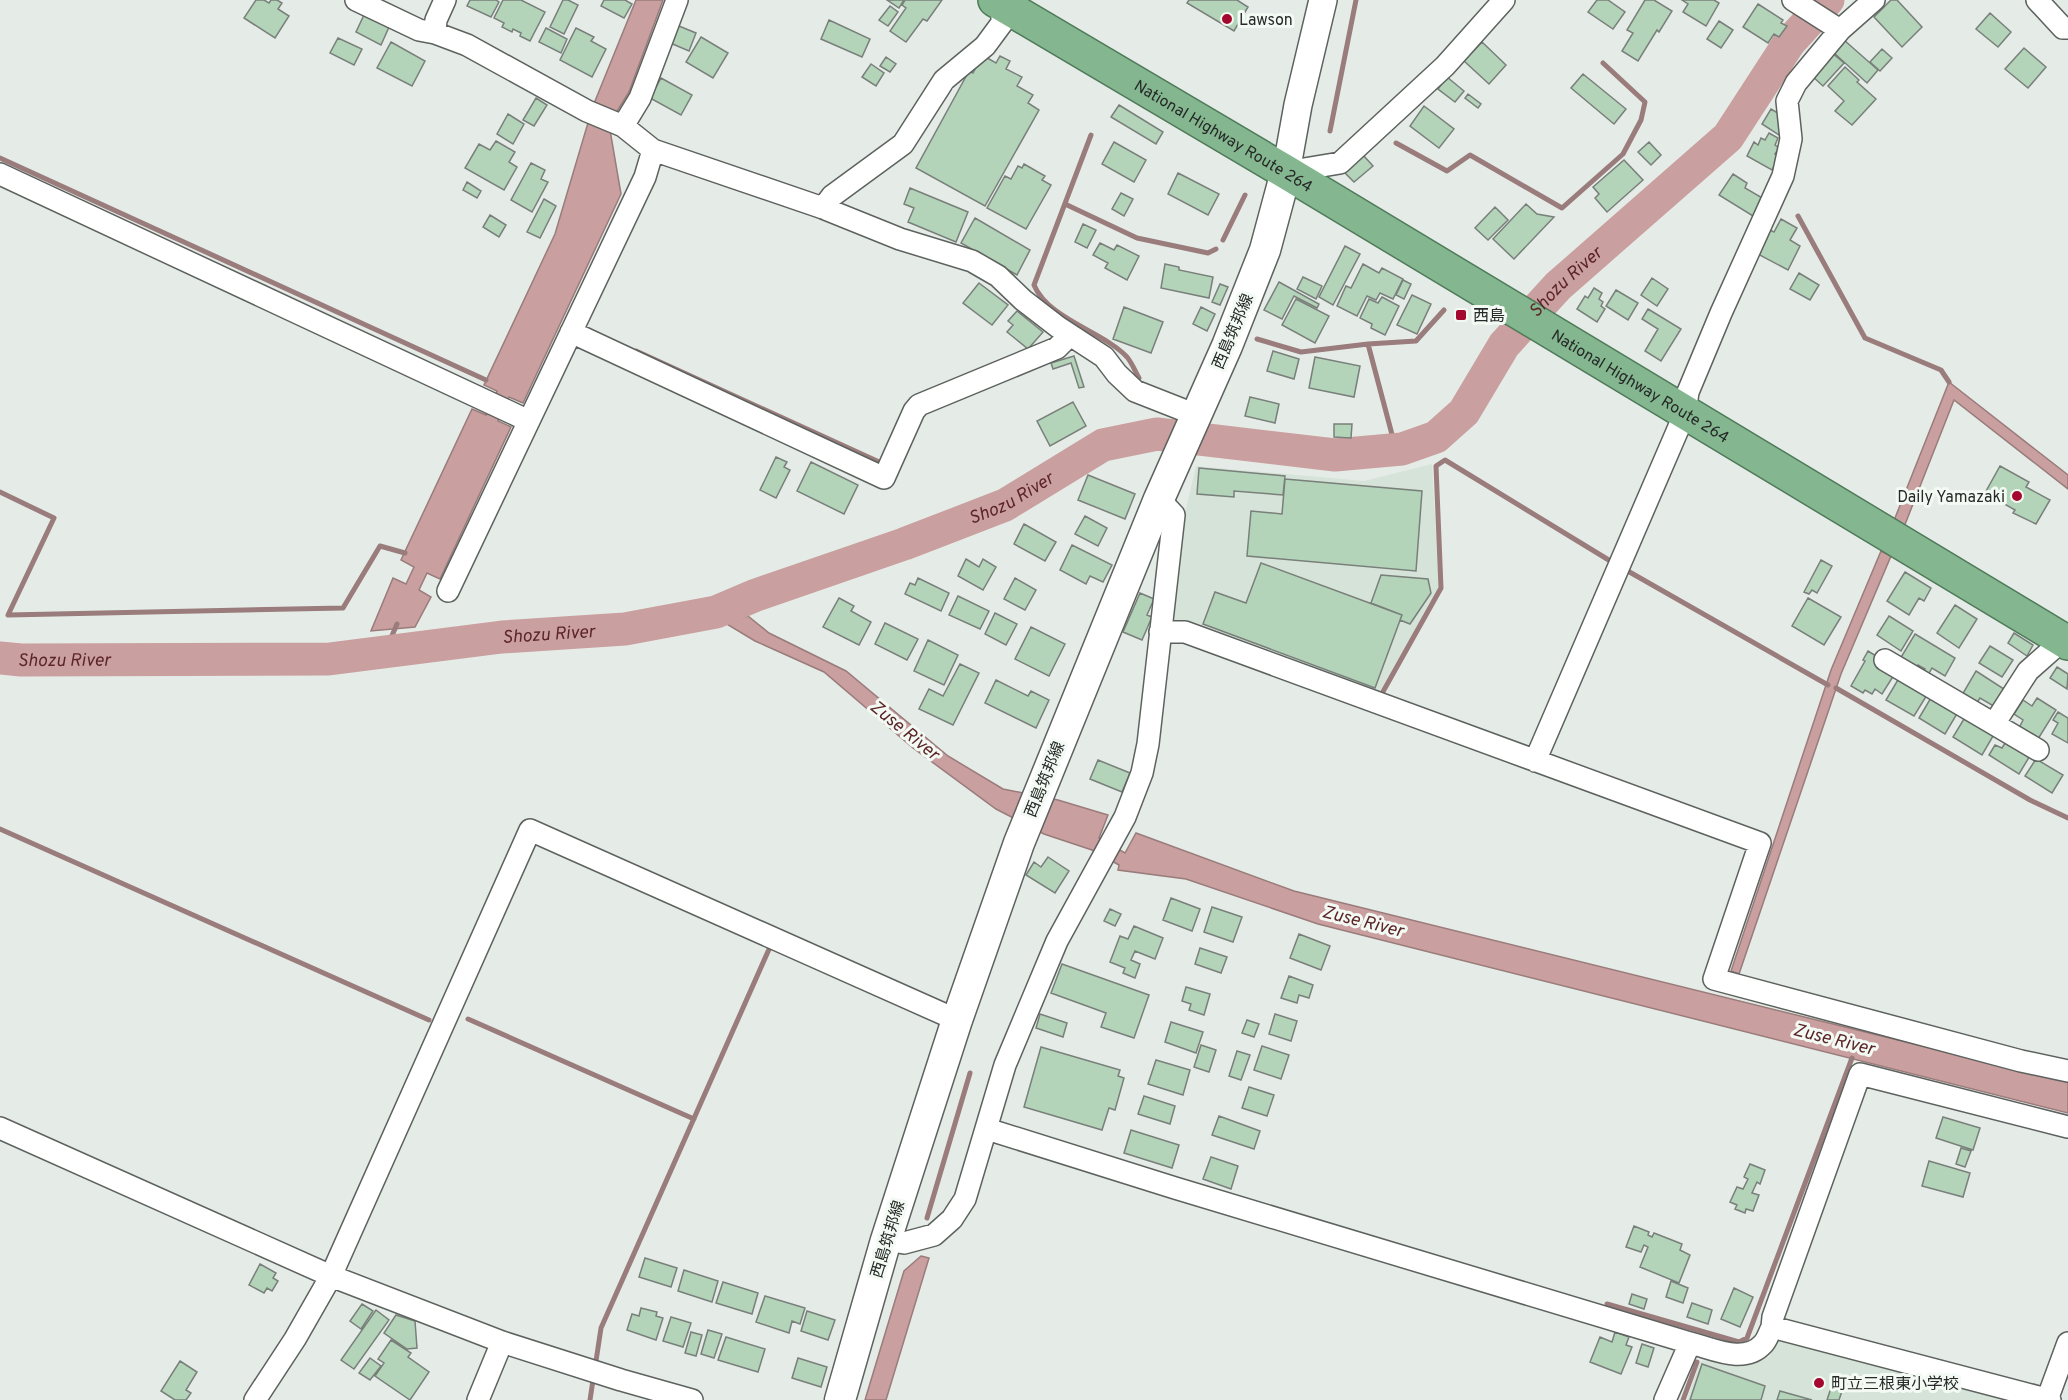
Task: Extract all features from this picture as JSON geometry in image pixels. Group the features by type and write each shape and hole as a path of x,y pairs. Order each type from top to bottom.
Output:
{"highway":[{"name":"National Highway Route 264","path":"1001,1 2066,641"}],"main road":[{"name":"西島筑邦線","path":"840,1400 886,1240 957,1020 1023,832 1159,499 1227,346 1265,250 1286,172"}],"street":[{"path":"356,0 419,30 435,33 467,45 588,111 620,125 653,150 823,208 900,239 972,261 998,276 1023,300 1104,357 1117,374 1135,391 1196,414"},
{"path":"435,33 436,20 445,0"},
{"path":"620,125 640,98 677,0"},
{"path":"1323,0 1298,105 1286,172 1340,163 1445,66 1504,0"},
{"path":"1535,761 1685,413 1688,392 1716,323 1783,177 1791,139 1787,101 1796,83 1836,27 1874,0"},
{"path":"2037,0 2063,28 2068,28"},
{"path":"823,208 832,196 903,144 944,80 985,46 1002,23 1001,1"},
{"path":"1798,3 1836,27"},
{"path":"448,591 645,177 653,150"},
{"path":"0,174 529,421"},
{"path":"571,332 884,478 914,411 919,405 1057,348 1070,335"},
{"path":"886,1240 904,1243 934,1235 952,1220 965,1199 1005,1065 1057,941 1113,843 1138,784 1148,744 1174,514 1159,499"},
{"path":"1160,632 1185,632 1760,843 1714,979 2021,1062 2068,1071"},
{"path":"1994,724 2028,670 2066,641"},
{"path":"1885,660 2038,750"},
{"path":"255,1400 295,1339 332,1276 530,830 957,1020"},
{"path":"987,1129 1174,1188 1690,1343 1741,1356 1754,1351 1763,1344 1772,1327 1773,1317 1860,1074 2068,1127"},
{"path":"0,1128 332,1276 502,1342 692,1400"},
{"path":"1772,1327 2049,1400 2068,1343"},
{"path":"478,1400 502,1342"},
{"path":"1665,1400 1690,1343"}],"shaded area":[{"path":"1432,464 1439,587 1377,696 1172,621 1183,522 1196,466 1364,481"},
{"name":"町立三根東小学校","path":"1779,1341 2011,1400 1687,1400 1700,1362 1709,1359 1743,1366 1759,1356 1769,1357"}],"water":[{"path":"636,0 663,0 629,92 614,116 610,130 621,194 523,403 509,397 498,421 511,427 440,579 427,573 419,590 431,597 415,627 371,631 393,578 406,584 414,567 401,560 472,409 486,415 497,391 484,385 555,234 593,106"},
{"path":"1949,382 2068,475 2068,489 1954,400 1904,527 1893,523"},
{"path":"1881,551 1891,556 1841,674 1739,974 1731,971 1831,670"},
{"name":"Zuse River","path":"748,616 769,633 846,671 948,756 1003,789 1058,800 1108,815 1099,838 1125,853 1136,833 1294,891 2068,1082 2068,1113 1318,924 1186,879 1118,870 1119,865 1092,850 1044,834 996,809 913,748 824,672 755,641 725,623"},
{"path":"921,1256 929,1258 886,1400 865,1400 904,1271"}],"building":[{"path":"256,0 269,3 271,0 277,0 282,3 278,9 289,16 275,38 244,18"},
{"path":"470,0 499,2 491,17 467,6"},
{"path":"503,0 521,0 545,12 530,41 513,29 512,32 502,27 504,23 494,18"},
{"path":"563,0 578,5 564,34 550,27"},
{"path":"604,0 625,0 632,4 624,18 601,6"},
{"path":"887,0 904,0 899,8"},
{"path":"905,0 942,0 927,21 923,19 906,42 890,31 906,8 902,5"},
{"name":"Lawson","path":"1189,0 1237,0 1248,7 1234,31 1187,3"},
{"path":"1597,0 1608,0 1625,12 1613,29 1588,12"},
{"path":"1645,0 1654,0 1672,11 1638,61 1622,51 1633,33 1627,30"},
{"path":"1682,0 1714,0 1719,3 1706,26 1683,12 1688,4"},
{"path":"1891,0 1897,0 1922,27 1902,47 1874,17"},
{"path":"1758,4 1783,20 1781,23 1787,26 1779,37 1774,34 1768,43 1743,27"},
{"path":"890,6 898,12 888,26 879,20"},
{"path":"1990,13 2011,32 1998,47 1976,29"},
{"path":"364,15 389,27 381,45 356,32"},
{"path":"829,20 870,39 862,57 821,39"},
{"path":"1719,21 1733,30 1721,48 1707,39"},
{"path":"674,24 696,33 689,51 668,42"},
{"path":"546,28 567,39 561,53 539,42"},
{"path":"576,28 594,37 591,41 606,49 592,77 560,60"},
{"path":"701,37 728,53 713,78 686,62"},
{"path":"338,38 362,49 354,65 330,53"},
{"path":"1844,40 1878,70 1867,83 1833,52"},
{"path":"391,42 425,61 412,86 377,68"},
{"path":"1482,42 1506,65 1489,84 1464,61"},
{"path":"2024,48 2046,67 2028,88 2005,69"},
{"path":"1882,49 1892,58 1880,71 1870,62"},
{"path":"1832,53 1844,63 1823,86 1812,76"},
{"path":"982,55 996,63 1000,56 1010,61 1006,69 1022,77 1017,86 1033,95 1028,103 1039,110 985,206 916,168 969,71 973,73"},
{"path":"886,57 896,64 890,72 880,66"},
{"path":"871,64 884,73 876,86 862,77"},
{"path":"1845,67 1859,80 1857,82 1876,99 1852,125 1835,111 1844,101 1828,86"},
{"path":"1583,74 1626,109 1614,124 1571,88"},
{"path":"1447,77 1464,91 1455,102 1438,89"},
{"path":"661,78 692,95 681,115 650,98"},
{"path":"1468,94 1481,104 1478,108 1465,98"},
{"path":"536,98 547,105 534,126 523,120"},
{"path":"1119,105 1163,132 1156,144 1111,117"},
{"path":"1424,106 1454,129 1439,148 1410,126"},
{"path":"1771,109 1781,115 1782,137 1762,124"},
{"path":"508,114 524,124 513,144 497,134"},
{"path":"1769,133 1778,138 1775,145 1779,148 1775,154 1779,156 1772,170 1747,156 1754,142 1758,145 1761,138 1765,140"},
{"path":"496,141 515,152 509,162 517,167 504,190 465,168 479,144 490,150"},
{"path":"1114,142 1146,160 1134,182 1102,164"},
{"path":"1649,142 1661,155 1651,165 1638,152"},
{"path":"1363,155 1373,166 1354,182 1344,172"},
{"path":"1624,160 1643,180 1607,212 1595,198 1599,194 1593,187"},
{"path":"531,163 545,170 541,179 548,182 532,212 511,200"},
{"path":"1024,164 1045,176 1042,180 1051,185 1026,229 987,208 1005,176 1011,179 1018,166 1022,168"},
{"path":"1178,173 1219,194 1208,215 1168,194"},
{"path":"1733,174 1747,183 1745,188 1764,199 1753,216 1719,195"},
{"path":"467,182 481,191 477,198 463,190"},
{"path":"910,188 968,212 956,242 908,222 914,208 904,204"},
{"path":"1121,193 1133,199 1124,216 1112,209"},
{"path":"544,199 556,206 540,238 527,232"},
{"path":"1526,204 1537,214 1554,217 1514,259 1493,239"},
{"path":"1495,207 1508,220 1488,240 1475,228"},
{"path":"490,215 506,225 499,237 483,227"},
{"path":"975,218 1030,250 1017,275 961,243"},
{"path":"1781,219 1797,228 1790,240 1800,246 1788,270 1756,253 1768,229 1774,232"},
{"path":"1083,224 1096,230 1087,248 1075,242"},
{"path":"1100,243 1114,250 1117,245 1139,256 1127,280 1105,268 1108,263 1093,255"},
{"path":"1345,246 1360,254 1333,305 1319,297"},
{"path":"1165,264 1179,267 1179,270 1213,277 1209,298 1161,288"},
{"path":"1363,264 1379,273 1382,268 1403,279 1393,299 1380,293 1376,300 1367,296 1357,316 1337,306 1346,286 1351,288"},
{"path":"1799,273 1819,285 1810,300 1790,289"},
{"path":"1303,277 1322,286 1316,299 1297,289"},
{"path":"1652,278 1668,289 1657,306 1641,295"},
{"path":"1403,280 1411,284 1404,299 1396,295"},
{"path":"1279,282 1319,304 1317,308 1294,296 1282,319 1264,310"},
{"path":"979,283 1008,305 992,325 963,303"},
{"path":"1220,284 1228,287 1220,305 1212,302"},
{"path":"1594,288 1602,293 1599,299 1603,302 1601,306 1605,309 1597,322 1577,309 1585,296 1588,298"},
{"path":"1616,290 1638,303 1628,320 1606,306"},
{"path":"1412,295 1431,304 1417,334 1397,325"},
{"path":"1382,297 1399,306 1385,335 1371,328 1372,324 1360,318 1369,299 1378,303"},
{"path":"1296,299 1329,316 1315,343 1282,325"},
{"path":"1124,307 1163,322 1151,353 1113,339"},
{"path":"1201,307 1215,314 1207,331 1193,324"},
{"path":"1648,309 1681,329 1661,361 1645,351 1658,329 1642,319"},
{"path":"1017,311 1043,332 1028,349 1007,332 1013,325 1008,321"},
{"path":"1273,351 1299,359 1294,379 1267,371"},
{"path":"1074,356 1084,387 1079,388 1071,363 1053,369 1051,363"},
{"path":"1315,357 1360,366 1354,397 1309,388"},
{"path":"1250,397 1279,404 1275,423 1245,416"},
{"path":"1073,402 1086,426 1050,446 1037,421"},
{"path":"1334,424 1352,424 1351,438 1334,437"},
{"path":"776,457 787,462 784,467 790,470 776,498 760,490"},
{"path":"811,462 858,485 844,514 797,491"},
{"name":"Daily Yamazaki","path":"2000,466 2029,482 2026,487 2050,500 2036,524 2013,513 2015,510 1985,493"},
{"path":"1199,468 1285,476 1283,495 1234,491 1234,497 1197,494"},
{"path":"1088,475 1135,494 1125,519 1078,500"},
{"path":"1285,479 1422,491 1416,571 1247,556 1251,511 1282,514"},
{"path":"1085,516 1107,528 1098,546 1075,534"},
{"path":"1024,524 1056,542 1045,561 1014,544"},
{"path":"1072,545 1112,565 1103,582 1090,576 1086,584 1060,570"},
{"path":"966,559 979,567 983,559 996,567 983,590 958,576"},
{"path":"1821,560 1832,566 1817,593 1812,590 1809,594 1804,592"},
{"path":"1261,563 1402,615 1375,688 1203,624 1215,592 1246,603"},
{"path":"1905,572 1931,588 1924,601 1919,598 1909,615 1887,601"},
{"path":"1381,575 1428,579 1431,593 1410,624 1400,620 1402,615 1371,603"},
{"path":"918,578 949,593 941,611 905,594 910,583 915,585"},
{"path":"1015,578 1036,590 1025,610 1004,599"},
{"path":"1140,593 1154,599 1147,615 1152,617 1142,640 1123,632"},
{"path":"958,596 989,611 980,629 949,615"},
{"path":"839,598 854,606 851,611 871,622 859,645 823,627"},
{"path":"1808,598 1841,617 1824,645 1792,626"},
{"path":"1955,605 1977,619 1959,648 1937,633"},
{"path":"995,613 1017,624 1006,645 985,634"},
{"path":"1889,616 1913,631 1901,651 1877,635"},
{"path":"885,623 918,639 907,660 875,644"},
{"path":"1031,627 1065,644 1049,676 1015,659"},
{"path":"2014,633 2033,645 2027,656 2008,643"},
{"path":"1915,634 1955,658 1945,676 1932,668 1928,675 1922,672 1925,669 1918,665 1916,668 1900,659"},
{"path":"928,640 958,655 944,685 914,671"},
{"path":"1990,646 2013,660 2002,677 1979,663"},
{"path":"1868,651 1881,659 1894,675 1882,694 1875,689 1872,694 1865,690 1863,693 1851,686"},
{"path":"960,664 979,673 953,725 919,709 929,689 943,696"},
{"path":"2057,667 2068,674 2067,689 2050,678"},
{"path":"1976,671 2007,691 1997,708 1980,698 1976,704 1962,695"},
{"path":"1899,678 1927,695 1914,716 1886,700"},
{"path":"996,680 1028,696 1031,691 1049,700 1036,728 985,703"},
{"path":"1932,696 1958,712 1945,734 1919,718"},
{"path":"2037,698 2056,710 2038,739 2019,728 2023,720 2014,714 2023,700 2032,706"},
{"path":"2058,712 2068,718 2068,743 2052,734 2058,723 2053,720"},
{"path":"1967,714 1996,731 1982,755 1953,737"},
{"path":"2007,740 2031,754 2019,774 1989,755 1995,745 2002,748"},
{"path":"2036,759 2063,775 2052,793 2025,776"},
{"path":"1098,760 1130,773 1122,792 1090,779"},
{"path":"1048,857 1069,871 1055,893 1026,875 1034,862 1041,867"},
{"path":"1171,898 1200,909 1192,931 1163,920"},
{"path":"1212,907 1242,917 1233,942 1204,932"},
{"path":"1110,909 1121,914 1115,926 1104,921"},
{"path":"1134,926 1163,938 1155,959 1135,951 1131,960 1140,964 1135,978 1123,973 1125,968 1110,962 1120,936 1128,939"},
{"path":"1299,934 1330,946 1321,970 1290,958"},
{"path":"1200,948 1227,957 1221,973 1195,964"},
{"path":"1062,964 1149,995 1134,1038 1101,1027 1106,1013 1051,993"},
{"path":"1289,976 1313,985 1309,998 1299,995 1297,1003 1281,998"},
{"path":"1186,987 1210,994 1204,1015 1189,1010 1191,1004 1182,1001"},
{"path":"1040,1014 1067,1023 1063,1037 1036,1028"},
{"path":"1275,1014 1297,1021 1291,1041 1269,1034"},
{"path":"1247,1020 1259,1024 1254,1037 1242,1033"},
{"path":"1171,1022 1203,1032 1196,1053 1165,1042"},
{"path":"1201,1045 1216,1050 1209,1072 1194,1067"},
{"path":"1262,1046 1289,1055 1281,1079 1254,1070"},
{"path":"1041,1047 1120,1070 1118,1076 1124,1078 1115,1110 1109,1108 1102,1130 1024,1107"},
{"path":"1237,1051 1250,1055 1241,1080 1229,1076"},
{"path":"1156,1060 1190,1070 1183,1095 1148,1084"},
{"path":"1249,1087 1274,1095 1267,1116 1242,1108"},
{"path":"1144,1096 1175,1106 1170,1124 1138,1114"},
{"path":"1219,1116 1260,1131 1254,1149 1212,1135"},
{"path":"1943,1117 1980,1128 1973,1150 1936,1138"},
{"path":"1131,1130 1179,1145 1172,1168 1124,1153"},
{"path":"1961,1148 1971,1151 1965,1167 1956,1164"},
{"path":"1211,1157 1238,1166 1231,1189 1203,1179"},
{"path":"1929,1161 1970,1173 1963,1197 1922,1186"},
{"path":"1750,1164 1765,1170 1760,1184 1757,1182 1752,1193 1759,1195 1753,1211 1746,1209 1745,1213 1735,1209 1737,1205 1730,1202 1737,1187 1743,1189 1748,1179 1744,1177"},
{"path":"1634,1226 1649,1232 1648,1235 1652,1237 1654,1233 1682,1244 1680,1250 1690,1255 1679,1283 1640,1267 1648,1247 1644,1245 1641,1252 1626,1247"},
{"path":"645,1258 677,1268 671,1287 639,1277"},
{"path":"260,1264 276,1273 273,1278 278,1281 272,1291 267,1288 264,1293 249,1285"},
{"path":"684,1270 718,1281 712,1302 678,1291"},
{"path":"1671,1281 1688,1288 1683,1303 1666,1297"},
{"path":"723,1282 758,1293 752,1314 716,1303"},
{"path":"1734,1288 1753,1297 1740,1327 1721,1319"},
{"path":"1632,1294 1647,1299 1644,1309 1629,1304"},
{"path":"765,1296 805,1308 800,1324 792,1321 789,1333 756,1322"},
{"path":"1692,1303 1712,1310 1708,1324 1687,1317"},
{"path":"362,1304 373,1311 361,1329 350,1321"},
{"path":"641,1308 657,1312 656,1316 663,1318 656,1340 627,1330 632,1314 639,1316"},
{"path":"376,1310 389,1320 354,1369 341,1360"},
{"path":"807,1311 835,1320 828,1340 801,1331"},
{"path":"396,1315 415,1321 417,1348 407,1349 384,1333"},
{"path":"671,1317 691,1323 683,1347 663,1341"},
{"path":"708,1330 722,1334 714,1358 701,1354"},
{"path":"691,1332 702,1335 696,1356 685,1353"},
{"path":"1615,1332 1629,1337 1626,1345 1632,1347 1621,1374 1590,1362 1600,1337 1612,1342"},
{"path":"726,1337 765,1349 758,1372 718,1360"},
{"path":"391,1340 411,1353 408,1357 429,1372 410,1400 375,1376 384,1363 378,1359"},
{"path":"1642,1344 1654,1348 1648,1367 1636,1363"},
{"path":"370,1358 381,1366 370,1380 359,1373"},
{"path":"798,1358 827,1367 821,1387 792,1378"},
{"path":"180,1361 197,1372 186,1390 191,1393 186,1400 175,1400 161,1391"},
{"path":"1702,1364 1765,1386 1761,1400 1690,1400"},
{"path":"1831,1388 1842,1391 1839,1400 1827,1400"},
{"path":"1780,1391 1812,1400 1777,1400"}],"waterway":[{"path":"1330,131 1356,0"},
{"name":"Shozu River","path":"0,658 21,660 329,659 502,637 625,629 716,612 756,595 904,544 1005,505 1103,445 1157,434 1335,455 1402,449 1436,437 1464,412 1504,345 1558,286 1728,137 1789,43 1828,0"},
{"path":"1396,143 1447,171 1470,155 1562,208 1623,154 1641,120 1645,102 1603,63"},
{"path":"1091,135 1034,285 1051,307 1117,348 1127,357 1139,378"},
{"path":"0,158 486,380"},
{"path":"1223,240 1245,195"},
{"path":"1065,204 1137,238 1208,253 1216,249"},
{"path":"1798,216 1865,338 1941,370 1949,382"},
{"path":"1402,449 1394,442 1368,344 1416,341 1444,310"},
{"path":"1257,339 1301,352 1368,344"},
{"path":"636,351 877,461"},
{"path":"1380,697 1441,588 1436,466 1445,460 1612,562"},
{"path":"0,492 54,518 8,615 343,608 380,546 405,553"},
{"path":"1626,570 1828,685"},
{"path":"385,652 397,624"},
{"path":"1836,688 2030,800 2068,818"},
{"path":"0,829 429,1020"},
{"path":"596,1361 601,1328 770,947"},
{"path":"468,1019 694,1119"},
{"name":"Zuse River","path":"1607,1304 1739,1342 1747,1338 1852,1058"},
{"path":"927,1218 970,1073"},
{"path":"1683,1400 1697,1362"},
{"path":"590,1400 593,1380"}],"place":[{"name":"Lawson","path":"1227,19"},
{"name":"西島","path":"1461,315"},
{"name":"Daily Yamazaki","path":"2017,496"},
{"name":"町立三根東小学校","path":"1819,1383"}]}
